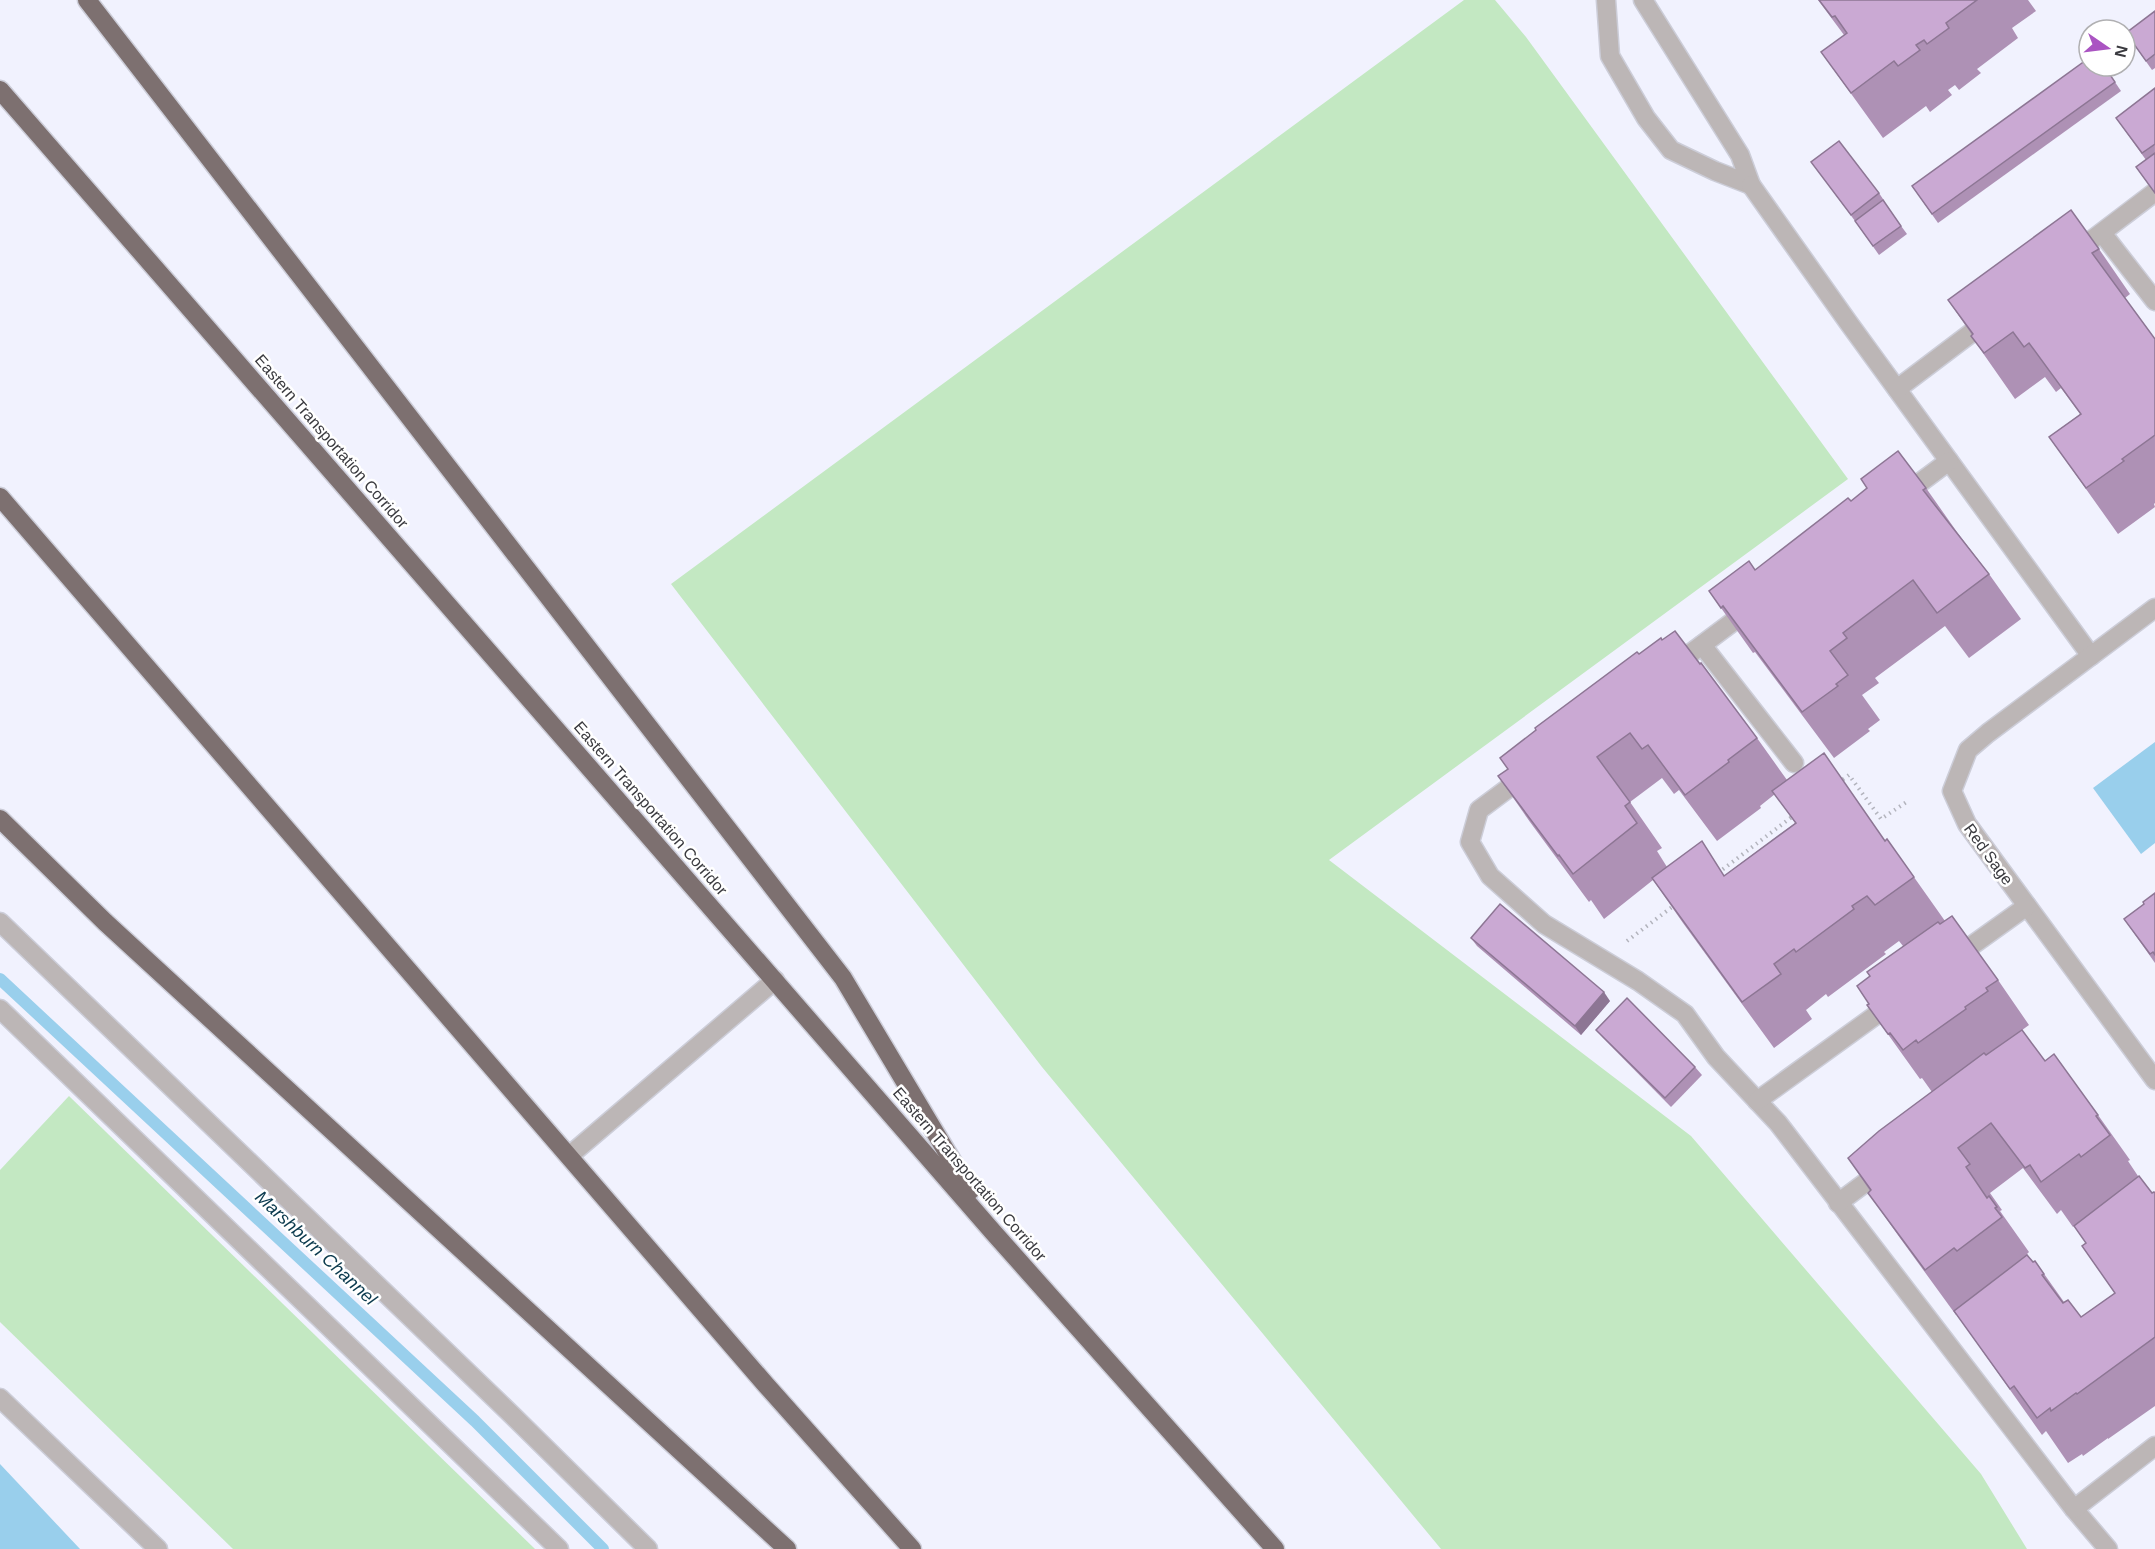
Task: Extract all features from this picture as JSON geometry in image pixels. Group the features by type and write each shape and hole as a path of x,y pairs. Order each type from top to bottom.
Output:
{"highway":[{"path":"87,0 843,978 993,1232"},
{"name":"Eastern Transportation Corridor","path":"0,90 993,1232 1275,1549"},
{"path":"0,497 766,1385 912,1549"},
{"path":"0,819 114,930 787,1549"}],"street":[{"path":"1606,0 1611,56 1646,118 1658,134 1671,150 1751,185"},
{"path":"1643,0 1740,155 1751,185 2091,656"},
{"path":"2055,268 2155,192"},
{"path":"2102,233 2155,301"},
{"path":"1897,389 2009,304"},
{"path":"1892,504 1949,461"},
{"path":"1656,679 1768,596"},
{"name":"Red Sage","path":"2155,608 1968,750 1952,791 1967,824 2155,1080"},
{"path":"1702,645 1794,763"},
{"path":"1544,762 1479,810 1470,842 1490,876 1544,924 1638,981 1685,1014 1716,1057 1778,1124 2074,1509 2108,1549"},
{"path":"1939,969 2027,906"},
{"path":"0,922 648,1549"},
{"path":"569,1156 775,980"},
{"path":"1757,1101 1910,990"},
{"path":"0,1009 559,1549"},
{"path":"1838,1203 1894,1161"},
{"path":"0,1398 158,1549"},
{"path":"2074,1509 2155,1446"}],"path":[{"path":"1830,789 1849,775 1881,819 1908,801"},
{"path":"1716,874 1802,810"},
{"path":"1602,960 1678,903"}],"green space":[{"path":"1464,0 1495,0 1526,37 1848,479 1329,860 1691,1136 1981,1474 2027,1549 1441,1549 1042,1067 671,584"},
{"path":"69,1096 535,1549 233,1549 0,1322 0,1170"}],"water":[{"path":"2155,742 2155,843 2141,854 2093,788"},
{"path":"0,1464 80,1549 0,1549"}],"building":[{"path":"1819,0 1977,0 1946,23 1949,28 1927,44 1924,40 1916,45 1920,50 1898,66 1894,61 1851,93 1821,52 1847,33 1835,16 1832,17"},
{"path":"2155,11 2155,54 2146,61 2137,48 2137,25"},
{"path":"2077,67 2077,78 2112,78 2115,82 1932,214 1912,186"},
{"path":"2155,88 2155,144 2142,153 2116,118"},
{"path":"1839,141 1879,193 1851,215 1811,162"},
{"path":"2155,153 2155,193 2136,167"},
{"path":"1883,200 1901,226 1873,246 1855,221"},
{"path":"2071,210 2099,249 2092,253 2155,339 2155,435 2086,488 2049,437 2081,414 2029,343 2024,347 2013,332 1984,353 1948,300"},
{"path":"1898,451 1926,488 1923,490 1989,574 1937,613 1913,580 1843,633 1847,638 1830,651 1848,675 1836,684 1838,686 1802,712 1723,606 1721,608 1709,591 1749,561 1755,570 1848,498 1851,501 1867,488 1861,479"},
{"path":"1675,631 1757,738 1685,795 1648,745 1642,749 1630,733 1597,757 1630,802 1625,806 1637,823 1573,874 1498,776 1508,769 1500,758 1536,730 1535,728 1637,652 1639,654"},
{"path":"1824,753 1885,841 1887,839 1914,877 1875,905 1867,896 1852,906 1854,909 1796,952 1794,949 1774,964 1781,974 1742,1002 1652,878 1702,841 1724,876 1796,823 1772,791"},
{"path":"2155,893 2155,955 2153,952 2150,954 2124,919"},
{"path":"1500,904 1604,992 1575,1026 1471,938"},
{"path":"1952,916 1998,980 1986,988 1988,991 1965,1007 1966,1009 1918,1043 1916,1040 1903,1050 1867,1005 1869,1004 1857,986 1870,976 1867,972 1938,922 1940,924"},
{"path":"1627,998 1695,1067 1665,1098 1596,1030"},
{"path":"2022,1030 2045,1061 2054,1054 2110,1135 2081,1157 2079,1154 2041,1182 2030,1165 2025,1168 1991,1123 1958,1148 1970,1164 1966,1167 2002,1217 1957,1251 1954,1248 1925,1270 1868,1193 1871,1190 1848,1158 1879,1131 1984,1053 1986,1055"},
{"path":"2139,1176 2152,1193 2155,1193 2155,1337 2077,1394 2051,1411 2050,1408 2037,1418 2014,1386 2010,1389 1954,1311 2027,1255 2033,1262 2035,1261 2044,1274 2042,1275 2063,1303 2068,1300 2081,1317 2115,1293 2082,1246 2086,1243 2074,1226"}],"waterway":[{"name":"Marshburn Channel","path":"0,979 475,1421 603,1549"}]}
